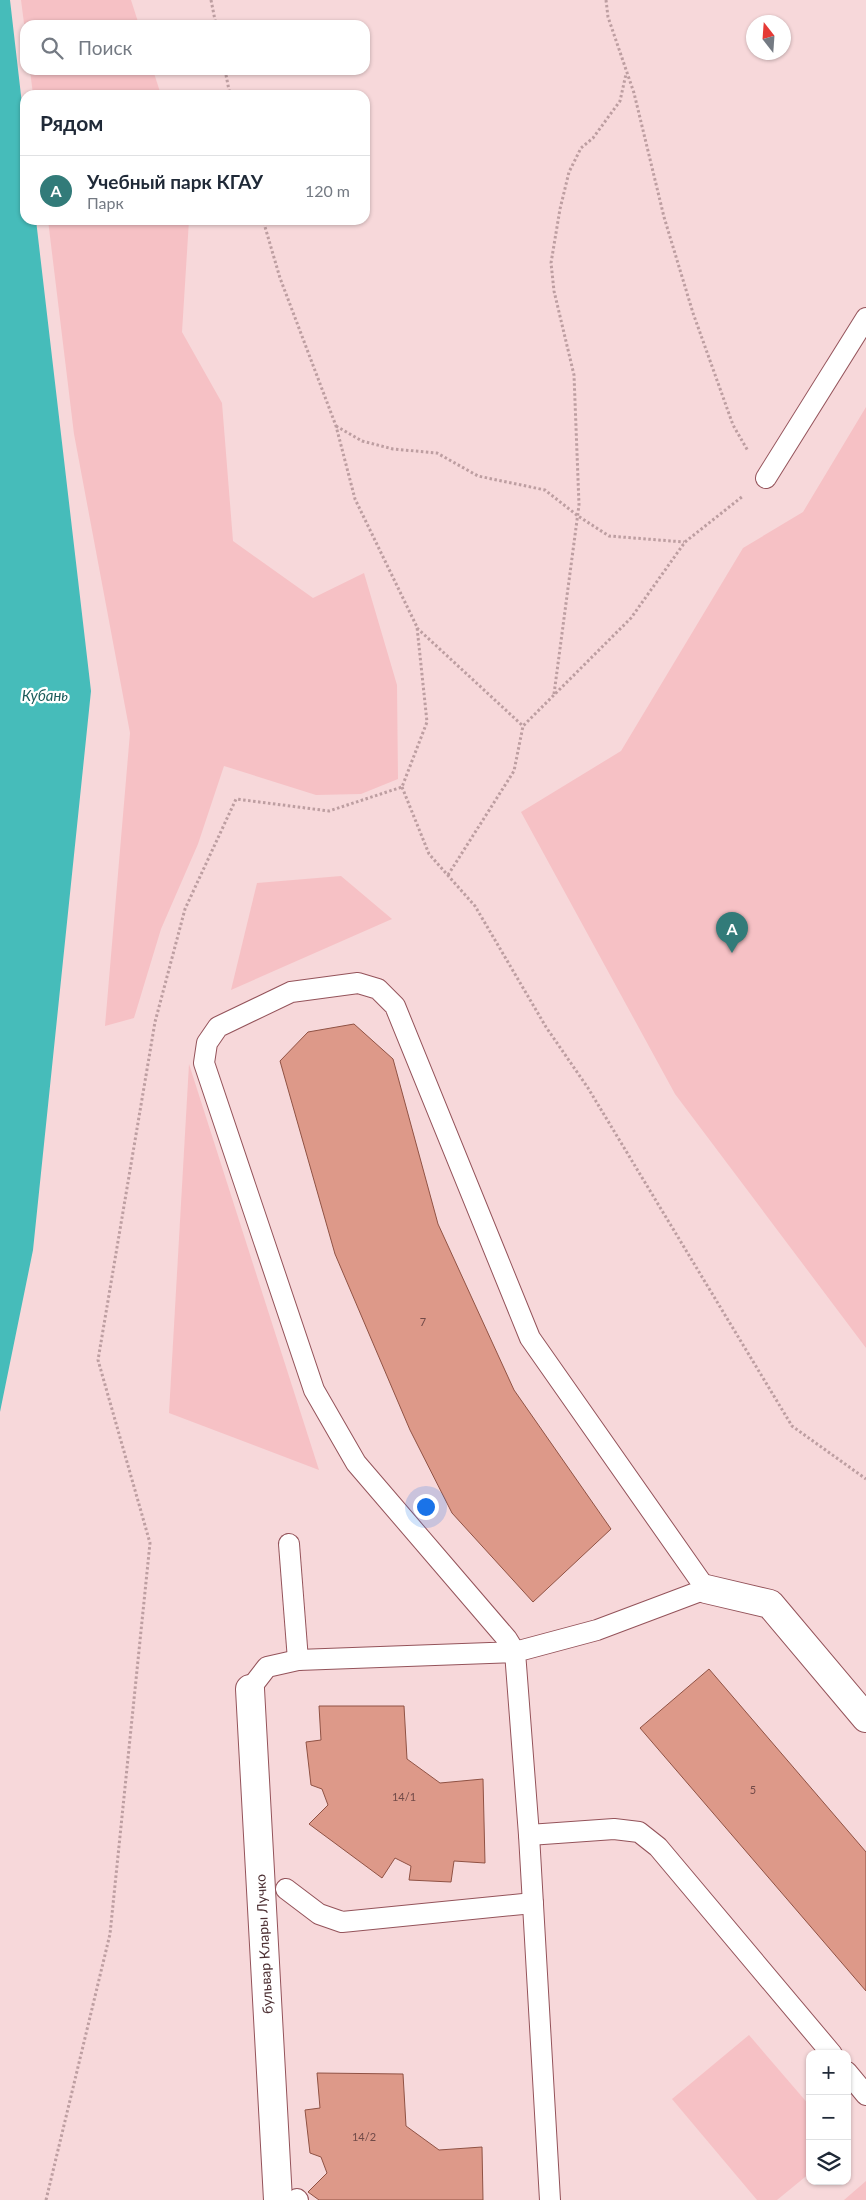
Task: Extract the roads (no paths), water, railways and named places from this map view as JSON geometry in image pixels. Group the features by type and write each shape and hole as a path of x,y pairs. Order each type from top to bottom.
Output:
{"street":[{"path":"706,1589 770,1604 866,1718"},
{"name":"бульвар Клары Лучко","path":"250,1689 291,2200"}],"lane":[{"path":"766,478 866,318"},
{"path":"250,1689 266,1667 298,1660 515,1652 597,1630 706,1589 530,1338 395,1006 378,989 358,983 291,992 218,1027 207,1043 204,1063 314,1390 356,1463 507,1639 515,1652 529,1835 550,2200"},
{"path":"289,1544 298,1660"},
{"path":"529,1835 614,1829 639,1832 658,1847 829,2050"},
{"path":"286,1889 320,1914 342,1922 532,1903"},
{"path":"851,2077 866,2095"}],"water":[{"name":"Кубань","path":"0,0 10,0 20,90 20,225 37,225 91,691 33,1250 0,1412"}],"place":[{"name":"Учебный парк КГАУ","path":"732,953"}]}
